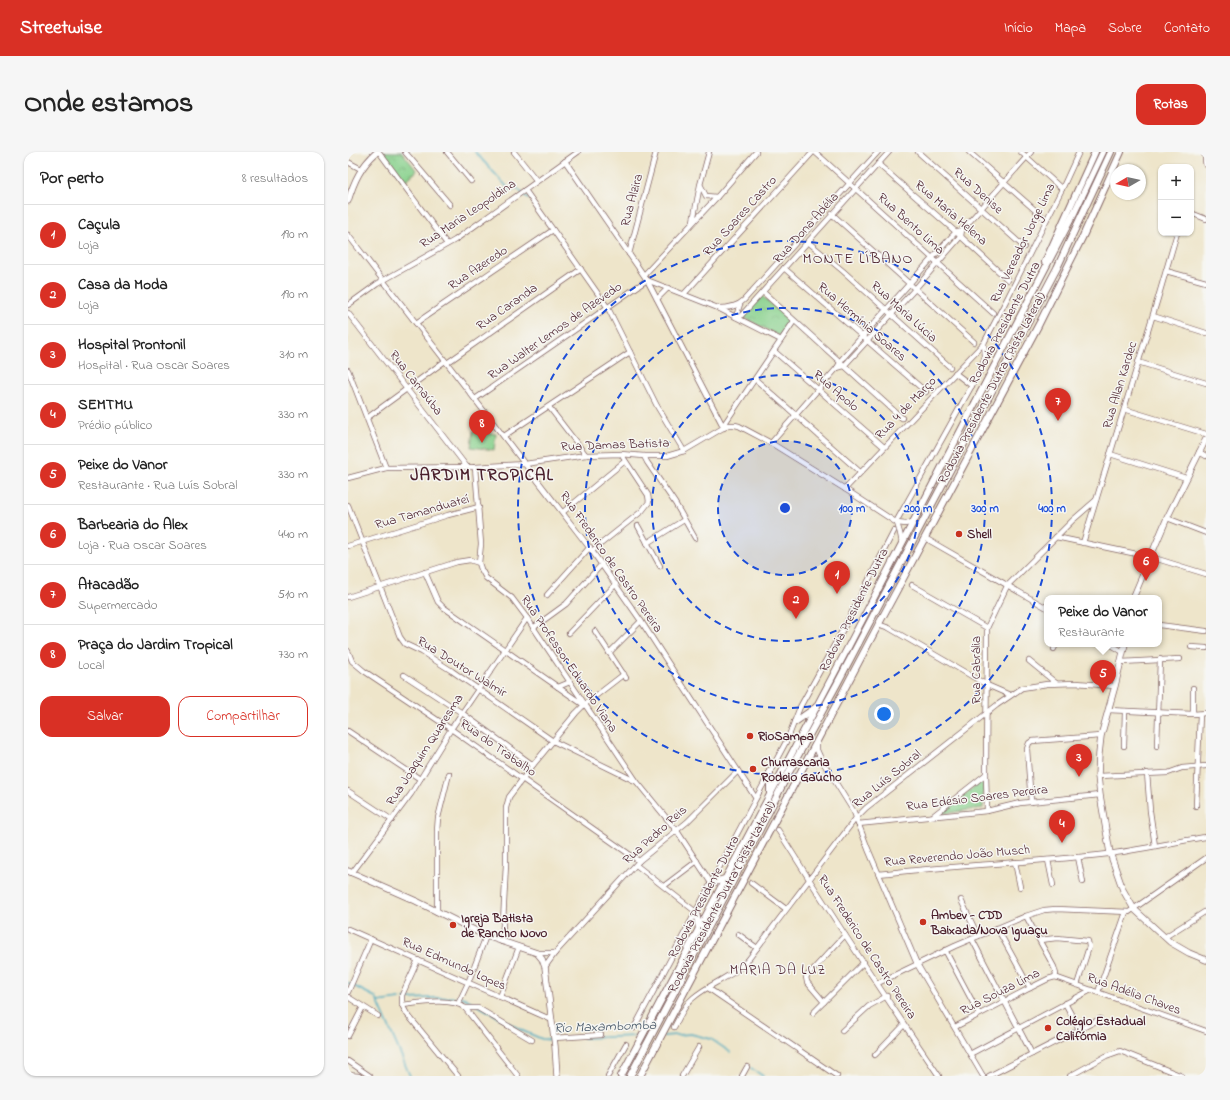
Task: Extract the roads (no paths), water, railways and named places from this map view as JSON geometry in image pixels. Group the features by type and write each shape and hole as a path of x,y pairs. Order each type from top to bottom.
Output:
{"highway":[{"path":"1088,167 1090,152"},
{"name":"Rodovia Presidente Dutra (Pista Lateral)","path":"1029,301 1067,212 1095,152"},
{"name":"Rodovia Presidente Dutra","path":"621,1076 1029,301 1103,152"},
{"name":"Rodovia Presidente Dutra","path":"630,1076 788,774 1057,268 1111,152"},
{"name":"Rodovia Presidente Dutra (Pista Lateral)","path":"640,1076 878,624 1040,321 1083,236 1121,152"},
{"path":"795,722 816,707"},
{"path":"770,771 770,795"},
{"path":"710,883 725,879"},
{"path":"696,912 699,929"}],"main road":[{"path":"348,201 356,178 361,169 378,152"},
{"path":"1204,152 1206,164"},
{"path":"1135,595 1167,518 1206,440"},
{"path":"1124,647 1101,736 1098,776 1110,854 1123,890 1134,909 1179,948 1206,960"},
{"path":"350,872 486,936 537,953 542,959 545,967 555,1046 557,1076"}],"street":[{"path":"378,152 447,244"},
{"path":"405,152 450,205"},
{"path":"447,152 472,181"},
{"path":"514,152 537,181"},
{"name":"Rua Maria Leopoldina","path":"348,305 383,280 447,244 578,152"},
{"name":"Rua Alzira","path":"629,254 656,152"},
{"path":"692,223 709,152"},
{"path":"644,275 717,197 756,152"},
{"name":"Rua Bento Lima","path":"814,152 993,313"},
{"name":"Rua Soares Castro","path":"684,294 814,152"},
{"name":"Rua Dona Adélia","path":"737,318 740,304 878,152"},
{"name":"Rua Dona Adélia","path":"737,318 763,292 889,152"},
{"name":"Rua Denise","path":"918,152 1024,247"},
{"path":"969,152 1043,217"},
{"path":"1021,152 1062,189"},
{"path":"771,443 837,368 839,362 885,310 956,232 962,230 1031,152"},
{"name":"Rua Vereador Jorge Lima","path":"984,343 1006,303 1079,152"},
{"path":"565,161 647,280 724,427 794,321"},
{"path":"348,162 361,169"},
{"name":"Rua Maria Helena","path":"878,164 961,236 1008,280"},
{"path":"700,185 702,192 706,196 717,197"},
{"path":"523,191 553,230 608,308 657,406 684,451"},
{"path":"832,214 974,342"},
{"path":"1194,214 1206,219"},
{"name":"Rua Azeredo","path":"416,323 553,230"},
{"path":"837,368 844,366 915,289 961,236 962,230"},
{"name":"Rua Frederico de Castro Pereira","path":"348,235 602,564 641,621 755,797"},
{"name":"Rua Allan Kardec","path":"1082,543 1176,236"},
{"name":"Rua Maria Lúcia","path":"808,242 843,271 950,367"},
{"name":"Rua Hermínia Soares","path":"784,268 926,392"},
{"name":"Rua Caranda","path":"367,418 580,269"},
{"path":"1166,271 1206,282"},
{"path":"647,280 718,308 781,340"},
{"name":"Rua Walter Lemos de Azevedo","path":"475,399 647,280"},
{"path":"657,299 668,288"},
{"path":"763,292 902,418"},
{"path":"718,308 740,304"},
{"name":"Rua Carnaúba","path":"348,313 467,467"},
{"path":"1152,316 1206,333"},
{"path":"902,543 897,523 980,371 985,359 986,351 984,343"},
{"name":"Rua 4 de Março","path":"845,489 984,343"},
{"name":"Rua Apolo","path":"774,351 884,447"},
{"path":"504,436 630,352"},
{"path":"1138,362 1206,383"},
{"path":"348,370 386,468"},
{"path":"955,373 972,386"},
{"path":"755,379 860,472"},
{"path":"548,407 586,455"},
{"path":"1124,409 1206,434"},
{"name":"Rua Damas Batista","path":"348,478 386,468 475,467 525,464 586,455 621,454 667,456 684,451 724,427 735,424 771,443 897,523"},
{"path":"1199,452 1206,456"},
{"path":"547,595 591,549 642,511 649,502 648,495 621,454"},
{"path":"1110,454 1186,478"},
{"path":"644,456 646,462 668,492 695,538"},
{"path":"563,512 625,461"},
{"path":"348,597 457,562 470,560 479,563 481,544 475,467"},
{"name":"Rua Cabrália","path":"987,811 987,628 1007,586 1073,520 1096,500"},
{"name":"Rua Doutor Walmir","path":"348,505 402,641 409,647 422,652 452,671 553,741 637,782"},
{"name":"Rua Tamanduateí","path":"348,546 479,507"},
{"path":"1167,518 1206,533"},
{"path":"647,544 684,520"},
{"path":"897,523 906,524 914,521"},
{"path":"638,526 660,566"},
{"path":"634,1028 770,771 795,722 800,707 847,622 894,530"},
{"path":"1056,537 1151,557 1206,574"},
{"path":"925,538 1044,606"},
{"name":"Rua Professor Eduardo Viana","path":"479,563 483,574 512,598 527,618 637,782 677,831 710,883"},
{"path":"534,628 566,604 602,564"},
{"path":"425,572 440,605 584,705"},
{"path":"569,633 616,584"},
{"path":"912,585 987,628"},
{"name":"Rua Joaquim Quaresma","path":"350,872 392,820 451,729 527,618"},
{"path":"609,653 641,621"},
{"path":"878,624 890,628 987,685 1010,695"},
{"path":"1162,625 1206,631"},
{"path":"502,942 506,864 506,802 533,765 584,705 625,676 595,631"},
{"path":"1115,647 1123,652"},
{"path":"1191,647 1206,648"},
{"name":"Rua do Trabalho","path":"348,651 352,661 364,671 451,729 522,779 637,863 696,912"},
{"path":"1157,746 1160,659"},
{"path":"1121,662 1180,659"},
{"path":"1029,661 1056,683"},
{"path":"404,674 462,713 533,765"},
{"path":"558,687 570,682"},
{"name":"Rua Luís Sobral","path":"674,1027 688,1002 743,966 866,808 1010,695 1022,688 1056,683 1092,683 1115,686"},
{"path":"1193,714 1194,688"},
{"path":"1108,710 1193,714 1206,713"},
{"path":"1124,746 1125,711"},
{"path":"1196,806 1200,714"},
{"path":"348,730 420,779"},
{"path":"1031,802 1028,749 1030,742 1101,736"},
{"path":"818,740 817,750 821,759 853,809 878,874 917,964 955,1027 982,1076"},
{"path":"802,769 812,759 821,759"},
{"path":"1098,776 1170,773 1182,768 1198,768 1206,766"},
{"name":"Rua Pedro Reis","path":"545,967 555,953 637,863 687,822 738,771"},
{"path":"1147,773 1154,846"},
{"path":"437,912 438,818 449,774"},
{"path":"934,815 986,774"},
{"path":"348,791 392,820"},
{"name":"Rua Edésio Soares Pereira","path":"857,821 987,811 1002,806 1100,795"},
{"name":"Rua Frederico de Castro Pereira","path":"778,830 809,880 939,1076"},
{"name":"Rua Reverendo João Musch","path":"878,874 1110,854 1206,836"},
{"path":"1078,857 1083,882"},
{"path":"878,983 945,950 1044,910 1056,909 1126,912 1134,909 1206,858"},
{"path":"1048,860 1052,885"},
{"path":"664,886 697,861"},
{"path":"1015,862 1020,887"},
{"path":"751,883 786,909"},
{"path":"961,900 978,936"},
{"path":"1165,937 1206,911"},
{"path":"1098,992 1126,912"},
{"path":"1026,916 1054,967 1056,974 1055,977"},
{"path":"997,928 1030,988"},
{"name":"Rua Edmundo Lopes","path":"348,929 552,1020"},
{"path":"738,934 757,948"},
{"path":"824,1002 807,982 806,977 845,935"},
{"path":"460,999 468,983 486,936"},
{"path":"1040,940 1057,938 1088,941 1089,947 1077,985"},
{"path":"972,939 1032,1054"},
{"path":"348,991 371,940"},
{"path":"500,997 520,947"},
{"path":"945,950 979,1014"},
{"path":"537,953 555,953"},
{"path":"418,960 402,995 402,1004 407,1014 458,1076"},
{"path":"813,1013 864,962"},
{"name":"Rua Adélia Chaves","path":"1055,977 1206,1031"},
{"name":"Rua Souza Lima","path":"955,1027 1048,979 1055,977"},
{"path":"708,988 837,1076"},
{"path":"970,1054 1091,990"},
{"path":"842,1031 869,1006 887,996"},
{"path":"348,997 378,1016"},
{"path":"402,1004 460,999"},
{"path":"460,999 465,1008 518,1076"},
{"path":"1065,1003 1079,1029"},
{"path":"348,1036 363,1007"},
{"path":"465,1008 478,1008 532,1040"},
{"path":"989,1076 1100,1019"},
{"path":"875,1055 904,1025"},
{"path":"554,1038 602,1035"},
{"path":"607,1076 626,1044"},
{"path":"682,1076 699,1047"},
{"path":"1070,1076 1106,1056 1120,1051 1168,1074 1182,1076"},
{"path":"348,1061 370,1076"},
{"path":"742,1076 747,1067"},
{"path":"348,1075 359,1076"}],"waterway":[{"path":"475,152 510,190 517,188 528,199"},
{"path":"348,983 375,997 410,1076"},
{"name":"Rio Maxambomba","path":"404,999 463,997 523,1031 542,1039 553,1040"},
{"name":"Rio Maxambomba","path":"378,1002 400,999"},
{"name":"Rio Maxambomba","path":"663,1036 691,1034 711,1039 730,1052"},
{"name":"Rio Maxambomba","path":"583,1038 639,1036"},
{"name":"Rio Maxambomba","path":"751,1068 763,1076"}],"place":[{"name":"Atacadão","path":"1058,421"},
{"name":"Praça do Jardim Tropical","path":"482,443"},
{"name":"Shell","path":"959,534"},
{"name":"Barbearia do Alex","path":"1146,581"},
{"name":"Caçula","path":"837,594"},
{"name":"Casa da Moda","path":"796,619"},
{"name":"Peixe do Vanor","path":"1103,693"},
{"name":"RioSampa","path":"750,736"},
{"name":"Churrascaria Rodeio Gaúcho","path":"753,769"},
{"name":"Hospital Prontonil","path":"1079,777"},
{"name":"SEMTMU","path":"1062,843"},
{"name":"Ambev - CDD Baixada/Nova Iguaçu","path":"923,922"},
{"name":"Igreja Batista de Rancho Novo","path":"453,925"},
{"name":"Colégio Estadual Califórnia","path":"1048,1028"}],"district":[{"name":"MONTE LÍBANO","path":"858,259"},
{"name":"JARDIM TROPICAL","path":"482,475"},
{"name":"MARIA DA LUZ","path":"778,970"}]}
